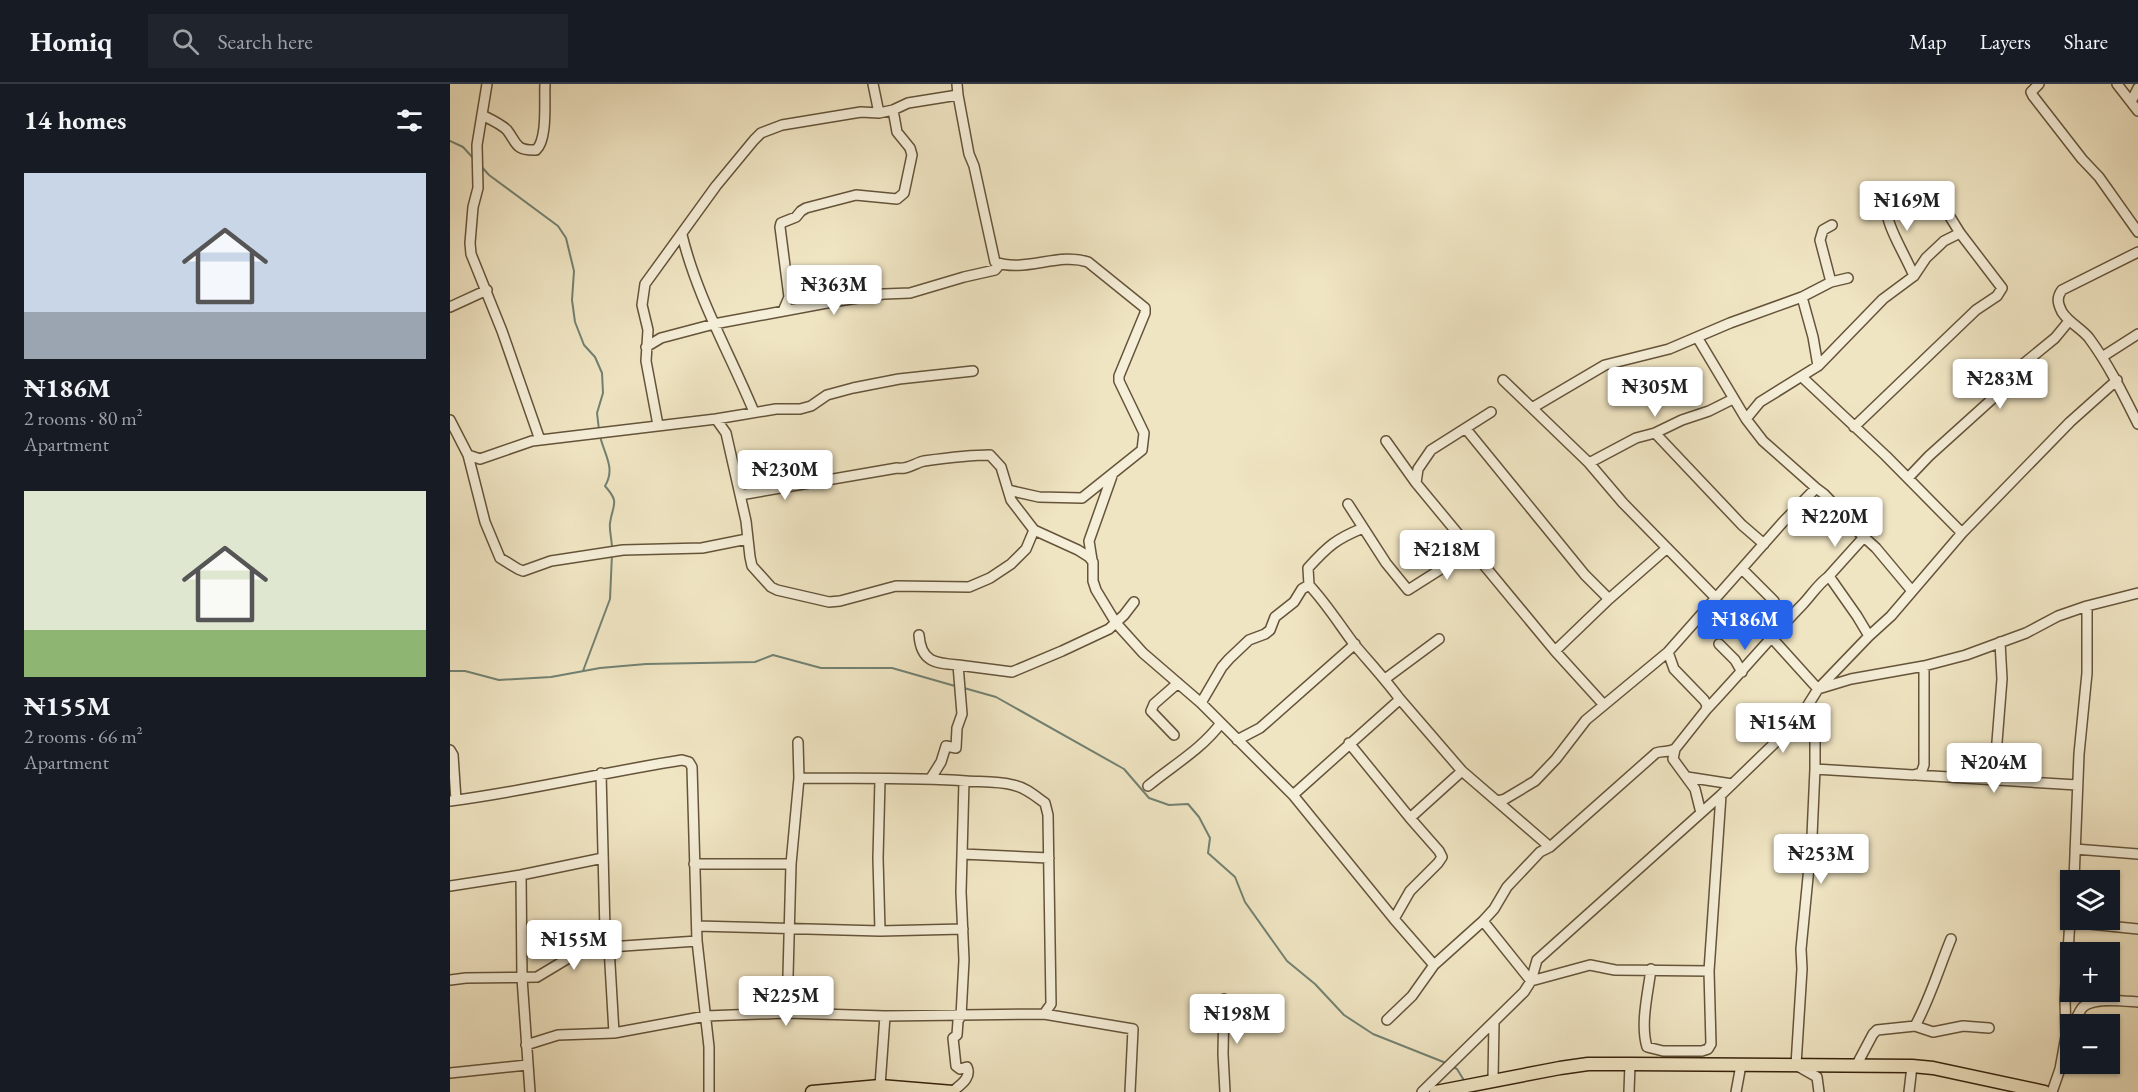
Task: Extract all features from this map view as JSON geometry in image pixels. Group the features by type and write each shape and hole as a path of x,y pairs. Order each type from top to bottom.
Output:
{"main road":[{"path":"1439,1092 1493,1080 1588,1064 1630,1064 1663,1058 1741,1065 1912,1066 1933,1068 2045,1092"},
{"path":"812,1092 880,1086 952,1092"}],"street":[{"path":"487,84 477,145 478,188 473,207 471,254 487,290 540,440"},
{"path":"482,115 506,129 515,145 536,150 544,135 545,84"},
{"path":"873,84 879,113"},
{"path":"957,84 969,154 974,166 995,262 1022,265 1066,258 1088,262 1145,308 1119,376 1119,381 1144,433 1142,450 1082,498 1039,497 1008,490"},
{"path":"2038,84 2031,92 2033,96 2082,159 2099,177 2138,232"},
{"path":"2117,84 2138,111"},
{"path":"2131,102 2138,88"},
{"path":"658,424 647,371 648,330 642,305 645,284 716,186 761,133 782,125 861,112 879,113 908,103 958,95"},
{"path":"783,311 789,297 781,223 796,217 806,208 847,197 856,195 897,199 904,193 912,155 910,148 897,132 893,110"},
{"path":"1883,192 1888,223 1914,276"},
{"path":"1854,427 1976,310 1997,296 2002,288 1960,233 1942,204"},
{"path":"1832,225 1823,230 1820,240 1832,282"},
{"path":"1746,419 1761,402 1818,366 1883,299 1914,276 1926,258 1944,241 1960,233"},
{"path":"682,235 687,256 714,324 754,412"},
{"path":"2138,252 2058,295 2058,303 2069,321 2086,335 2102,357 2138,424"},
{"path":"646,347 661,338 714,324 884,294 910,293 996,270 1000,264"},
{"path":"1532,408 1605,366 1669,349 1747,316 1802,297 1832,282 1848,278"},
{"path":"450,307 487,290"},
{"path":"1802,297 1814,337 1818,366"},
{"path":"1908,478 1929,456 2001,392 2011,374 2055,338 2069,321"},
{"path":"2102,357 2138,334"},
{"path":"1697,337 1733,399 1764,441 1824,494 1863,537 1887,559 1912,591"},
{"path":"468,455 480,459 519,444 540,440 600,434 658,424 716,419 776,409 800,408 811,406 827,395 845,389 899,379 973,371"},
{"path":"1802,377 1962,533"},
{"path":"1503,380 1589,463 1666,549 1715,597"},
{"path":"1422,1092 1524,992 1531,981 1537,960 1721,795 1784,734 1803,713 1818,689 1891,616 1962,533 2070,422 2116,380"},
{"path":"1589,463 1636,438 1655,433 1733,399"},
{"path":"1416,483 1418,469 1431,450 1491,412"},
{"path":"716,419 726,433 746,520 752,566 771,587 830,602 896,586 961,588 975,586 1011,564 1026,549 1034,530"},
{"path":"450,420 468,455 485,522 500,558 518,569 523,571 551,561 623,549 702,548 747,539"},
{"path":"1466,429 1585,575 1609,599"},
{"path":"1655,433 1742,525 1764,544"},
{"path":"1386,441 1416,483 1471,550 1555,651 1604,705"},
{"path":"740,495 897,468 903,469 923,461 969,455 990,455 1001,467 1011,500 1034,530 1078,550 1093,562"},
{"path":"1112,475 1089,541 1093,562 1093,581 1116,623 1143,653 1202,703 1293,795 1394,919 1434,964"},
{"path":"1497,801 1512,795 1542,774 1576,731 1668,652 1715,597 1816,488"},
{"path":"1348,504 1386,563 1408,590 1471,550"},
{"path":"1363,528 1338,538 1316,559 1308,568 1309,585 1399,698 1462,771 1550,847"},
{"path":"1672,753 1706,710 1863,537"},
{"path":"1555,651 1666,549"},
{"path":"1742,569 1774,601 1771,637 1818,689"},
{"path":"1828,577 1869,636"},
{"path":"1202,703 1229,659 1249,640 1270,630 1275,616 1294,602 1302,589 1309,585"},
{"path":"1818,689 1851,679 1924,666 1966,655 2026,633 2058,616 2138,593"},
{"path":"920,635 924,653 935,663 1012,672 1091,638 1116,623 1134,602"},
{"path":"2074,870 2077,785 2087,673 2087,606"},
{"path":"1385,679 1439,639"},
{"path":"1994,780 2002,680 2000,642"},
{"path":"1237,740 1260,728 1355,644"},
{"path":"1719,644 1735,660 1742,672"},
{"path":"1668,652 1674,669 1704,700 1707,705 1706,710"},
{"path":"930,778 941,762 946,746 956,748 958,743 957,728 963,714 958,665"},
{"path":"1913,775 1921,773 1924,765 1924,666"},
{"path":"1174,735 1151,711 1154,704 1178,683"},
{"path":"1293,795 1399,698"},
{"path":"1803,713 1815,736 1815,769 1812,836 1801,949 1802,969 1796,1065 1817,1077 1819,1092"},
{"path":"1148,786 1195,750 1214,733 1221,723"},
{"path":"787,1013 791,864 799,778 798,742"},
{"path":"1350,743 1410,818 1439,850 1442,857 1410,891 1394,919"},
{"path":"450,750 453,755 453,800 487,796 601,773 682,760 689,762 692,767 698,941 710,1047 709,1092"},
{"path":"1387,1020 1412,996 1434,964 1494,909 1507,887 1540,852 1550,847 1656,753 1662,750 1672,753 1695,789 1701,813"},
{"path":"1815,769 2077,785"},
{"path":"1410,818 1462,771"},
{"path":"601,773 605,931 609,947 614,1033"},
{"path":"1687,777 1732,784"},
{"path":"799,778 880,780 930,778 1014,785 1030,792 1045,803 1048,815 1051,1004 1044,1014"},
{"path":"880,780 878,858 880,931"},
{"path":"952,1092 968,1077 969,1072 967,1067 960,1069 956,1066 953,1038 957,1035 958,1021 961,1016 964,960 962,854 964,781"},
{"path":"1651,969 1646,1015 1645,1041 1647,1047 1663,1058 1708,1049 1711,1044 1709,971 1721,795"},
{"path":"2075,849 2138,854"},
{"path":"962,854 1049,858"},
{"path":"450,886 521,875 603,858"},
{"path":"694,864 791,864"},
{"path":"521,875 522,978 530,1092"},
{"path":"1483,921 1531,981"},
{"path":"697,926 880,931 963,929"},
{"path":"2120,926 2138,928"},
{"path":"2066,1014 2065,999 2069,930"},
{"path":"1915,1026 1925,1008 1951,939"},
{"path":"450,980 537,977 577,953 597,946 698,941"},
{"path":"1531,981 1590,964 1615,970 1709,971"},
{"path":"1224,999 1225,1092"},
{"path":"2079,1014 2083,1007 2096,1002 2113,1000 2138,1002"},
{"path":"526,1045 558,1035 614,1033 706,1016 787,1013 885,1016 1044,1014 1133,1029 1130,1092"},
{"path":"880,1086 885,1016"},
{"path":"1493,1080 1494,1022"},
{"path":"1856,1066 1877,1030 1915,1026 1933,1032 1963,1026 1989,1028"},
{"path":"1629,1092 1630,1064"},
{"path":"450,1073 527,1065"},
{"path":"1736,1092 1741,1065"},
{"path":"1909,1092 1912,1066"},
{"path":"2052,1092 2060,1069"}],"waterway":[{"path":"450,141 463,147 474,159"},
{"path":"480,165 489,175 558,226 566,238 574,271 572,300 575,322 584,345 595,357 602,373 603,393 597,413 599,430"},
{"path":"600,436 609,467 605,486 614,500 610,526 612,548"},
{"path":"583,671 610,599 612,554"},
{"path":"450,671 465,671 499,680 551,677 600,668 646,664 755,662 773,655 821,668 892,668 955,686"},
{"path":"964,688 996,697 1124,769 1149,798 1169,805 1188,804 1199,817 1210,838 1208,853 1235,877 1245,902 1287,961 1315,984 1344,1015 1373,1034 1446,1063"},
{"path":"1451,1066 1457,1069 1465,1082"}]}
